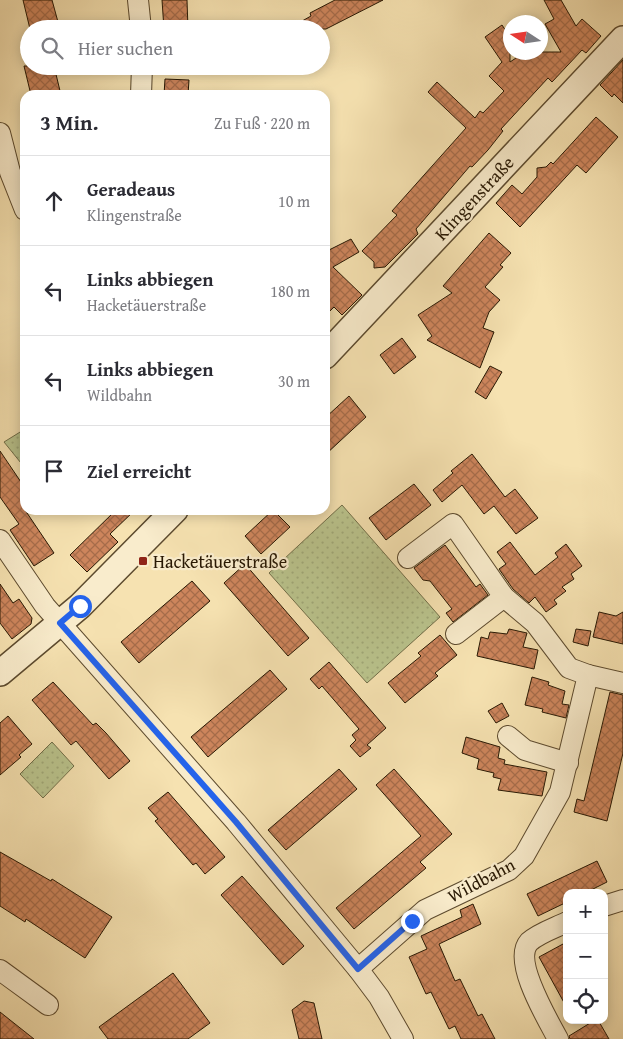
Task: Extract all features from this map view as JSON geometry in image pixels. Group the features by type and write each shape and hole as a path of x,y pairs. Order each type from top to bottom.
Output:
{"street":[{"path":"138,0 140,20"},
{"name":"Klingenstraße","path":"330,351 623,39"},
{"path":"141,90 142,75"},
{"path":"0,133 10,172 20,197"},
{"path":"0,673 60,623 170,515"},
{"path":"408,558 453,524 504,597 535,623 569,668 588,675 623,683"},
{"path":"0,540 36,595 236,822 358,969 379,997 403,1039"},
{"path":"456,634 504,597"},
{"name":"Wildbahn","path":"358,969 426,910 509,870 517,864 560,792 588,675"},
{"path":"508,736 525,750 568,763"},
{"path":"608,905 623,900"},
{"path":"558,1039 532,987 525,967 524,955 529,943 536,937 563,924"},
{"path":"0,970 48,1005"}],"green space":[{"path":"20,432 20,462 4,442"},
{"path":"342,505 440,617 367,683 269,573"},
{"path":"52,742 74,766 43,798 20,774"}],"building":[{"path":"23,0 52,0 57,20 28,20"},
{"path":"162,0 187,0 188,20 163,20"},
{"path":"335,0 383,0 330,27 330,20 304,20 311,16 310,13"},
{"path":"544,0 561,0 576,26 582,19 601,36 586,53 582,50 552,82 548,78 501,129 503,131 488,150 472,167 470,166 416,229 418,234 385,267 374,268 374,262 362,251 397,215 392,211 466,128 428,92 437,82 475,118 480,111 483,113 504,91 489,76 502,62 485,37 502,25 503,60 510,60 510,62 513,60 548,60 548,52 561,52 548,29 548,22 554,19"},
{"path":"623,60 623,103 614,94 612,97 600,85"},
{"path":"26,75 56,75 60,90 30,90"},
{"path":"165,79 189,80 188,90 164,90"},
{"path":"596,117 618,137 586,173 577,165 520,227 496,203 512,185 522,194 537,177 537,168 546,167 551,162 553,164"},
{"path":"489,233 511,253 500,265 503,267 485,287 500,300 489,312 483,328 494,332 480,368 427,340 432,336 418,315 452,293 443,286"},
{"path":"351,239 359,252 333,267 362,295 342,315 334,307 330,311 330,250"},
{"path":"402,338 416,357 394,374 380,355"},
{"path":"490,366 502,372 486,399 475,392"},
{"path":"349,396 366,417 330,450 330,413"},
{"path":"0,451 20,481 20,515 28,515 54,553 34,566 10,530 19,524 0,497"},
{"path":"472,454 505,497 515,489 538,518 516,534 494,506 484,514 462,485 442,502 433,490 453,473 451,471"},
{"path":"414,484 431,505 386,540 369,518"},
{"path":"111,515 130,515 110,534 118,542 87,572 70,555"},
{"path":"268,515 278,515 290,527 261,554 245,536"},
{"path":"510,542 535,575 558,557 555,553 566,544 582,566 571,574 574,579 562,587 566,591 554,600 557,604 546,612 535,597 529,603 513,589 499,569 506,564 497,552"},
{"path":"445,545 476,587 480,584 488,595 453,622 446,613 452,609 430,581 423,580 414,568"},
{"path":"245,564 309,638 288,656 224,583"},
{"path":"192,581 210,601 139,663 121,642"},
{"path":"0,584 13,603 19,599 32,618 31,624 12,639 0,623"},
{"path":"599,612 616,616 623,612 623,644 593,637"},
{"path":"509,629 527,633 523,647 538,650 534,669 477,656 481,637 488,639 490,632 507,634"},
{"path":"576,629 591,631 588,646 573,642"},
{"path":"440,635 457,655 435,673 438,676 405,703 388,683 421,656 418,653"},
{"path":"329,662 386,728 367,745 371,748 360,757 350,746 356,740 352,735 359,729 322,686 319,689 310,679"},
{"path":"270,670 287,689 208,757 191,737"},
{"path":"532,677 549,682 548,685 565,691 562,704 569,705 566,718 542,712 543,709 525,705"},
{"path":"53,682 93,725 96,723 106,733 130,761 109,779 76,741 71,745 32,700"},
{"path":"610,692 623,695 623,753 607,821 574,812 577,799 584,801"},
{"path":"502,703 509,716 496,723 488,711"},
{"path":"8,716 32,744 19,755 21,757 0,775 0,723"},
{"path":"466,737 500,747 498,758 505,760 504,764 547,772 542,796 498,790 501,779 493,777 494,773 477,769 479,759 462,753"},
{"path":"339,769 357,789 286,850 268,830"},
{"path":"394,769 452,834 420,862 426,868 354,929 336,908 421,836 376,785"},
{"path":"168,792 225,857 205,874 196,863 193,865 155,821 158,819 148,808"},
{"path":"0,852 51,881 52,879 112,917 85,958 26,919 25,922 0,906"},
{"path":"597,861 607,882 593,889 563,889 563,904 538,916 527,894"},
{"path":"242,876 304,946 283,965 221,895"},
{"path":"473,904 481,924 439,944 455,981 460,979 478,1016 482,1014 495,1039 461,1039 455,1026 449,1029 431,992 426,994 409,957 427,949 421,936 462,917 460,910"},
{"path":"563,944 563,1001 539,957"},
{"path":"173,973 210,1023 188,1039 108,1039 99,1027"},
{"path":"304,1001 314,1003 322,1039 299,1039 292,1010"},
{"path":"0,1012 34,1039 0,1039"},
{"path":"588,1024 600,1024 609,1039 570,1039 569,1036"}],"place":[{"name":"Hacketäuerstraße","path":"143,561"}],"route":[{"path":"80,606 60,623 236,822 358,969 412,921"}]}
